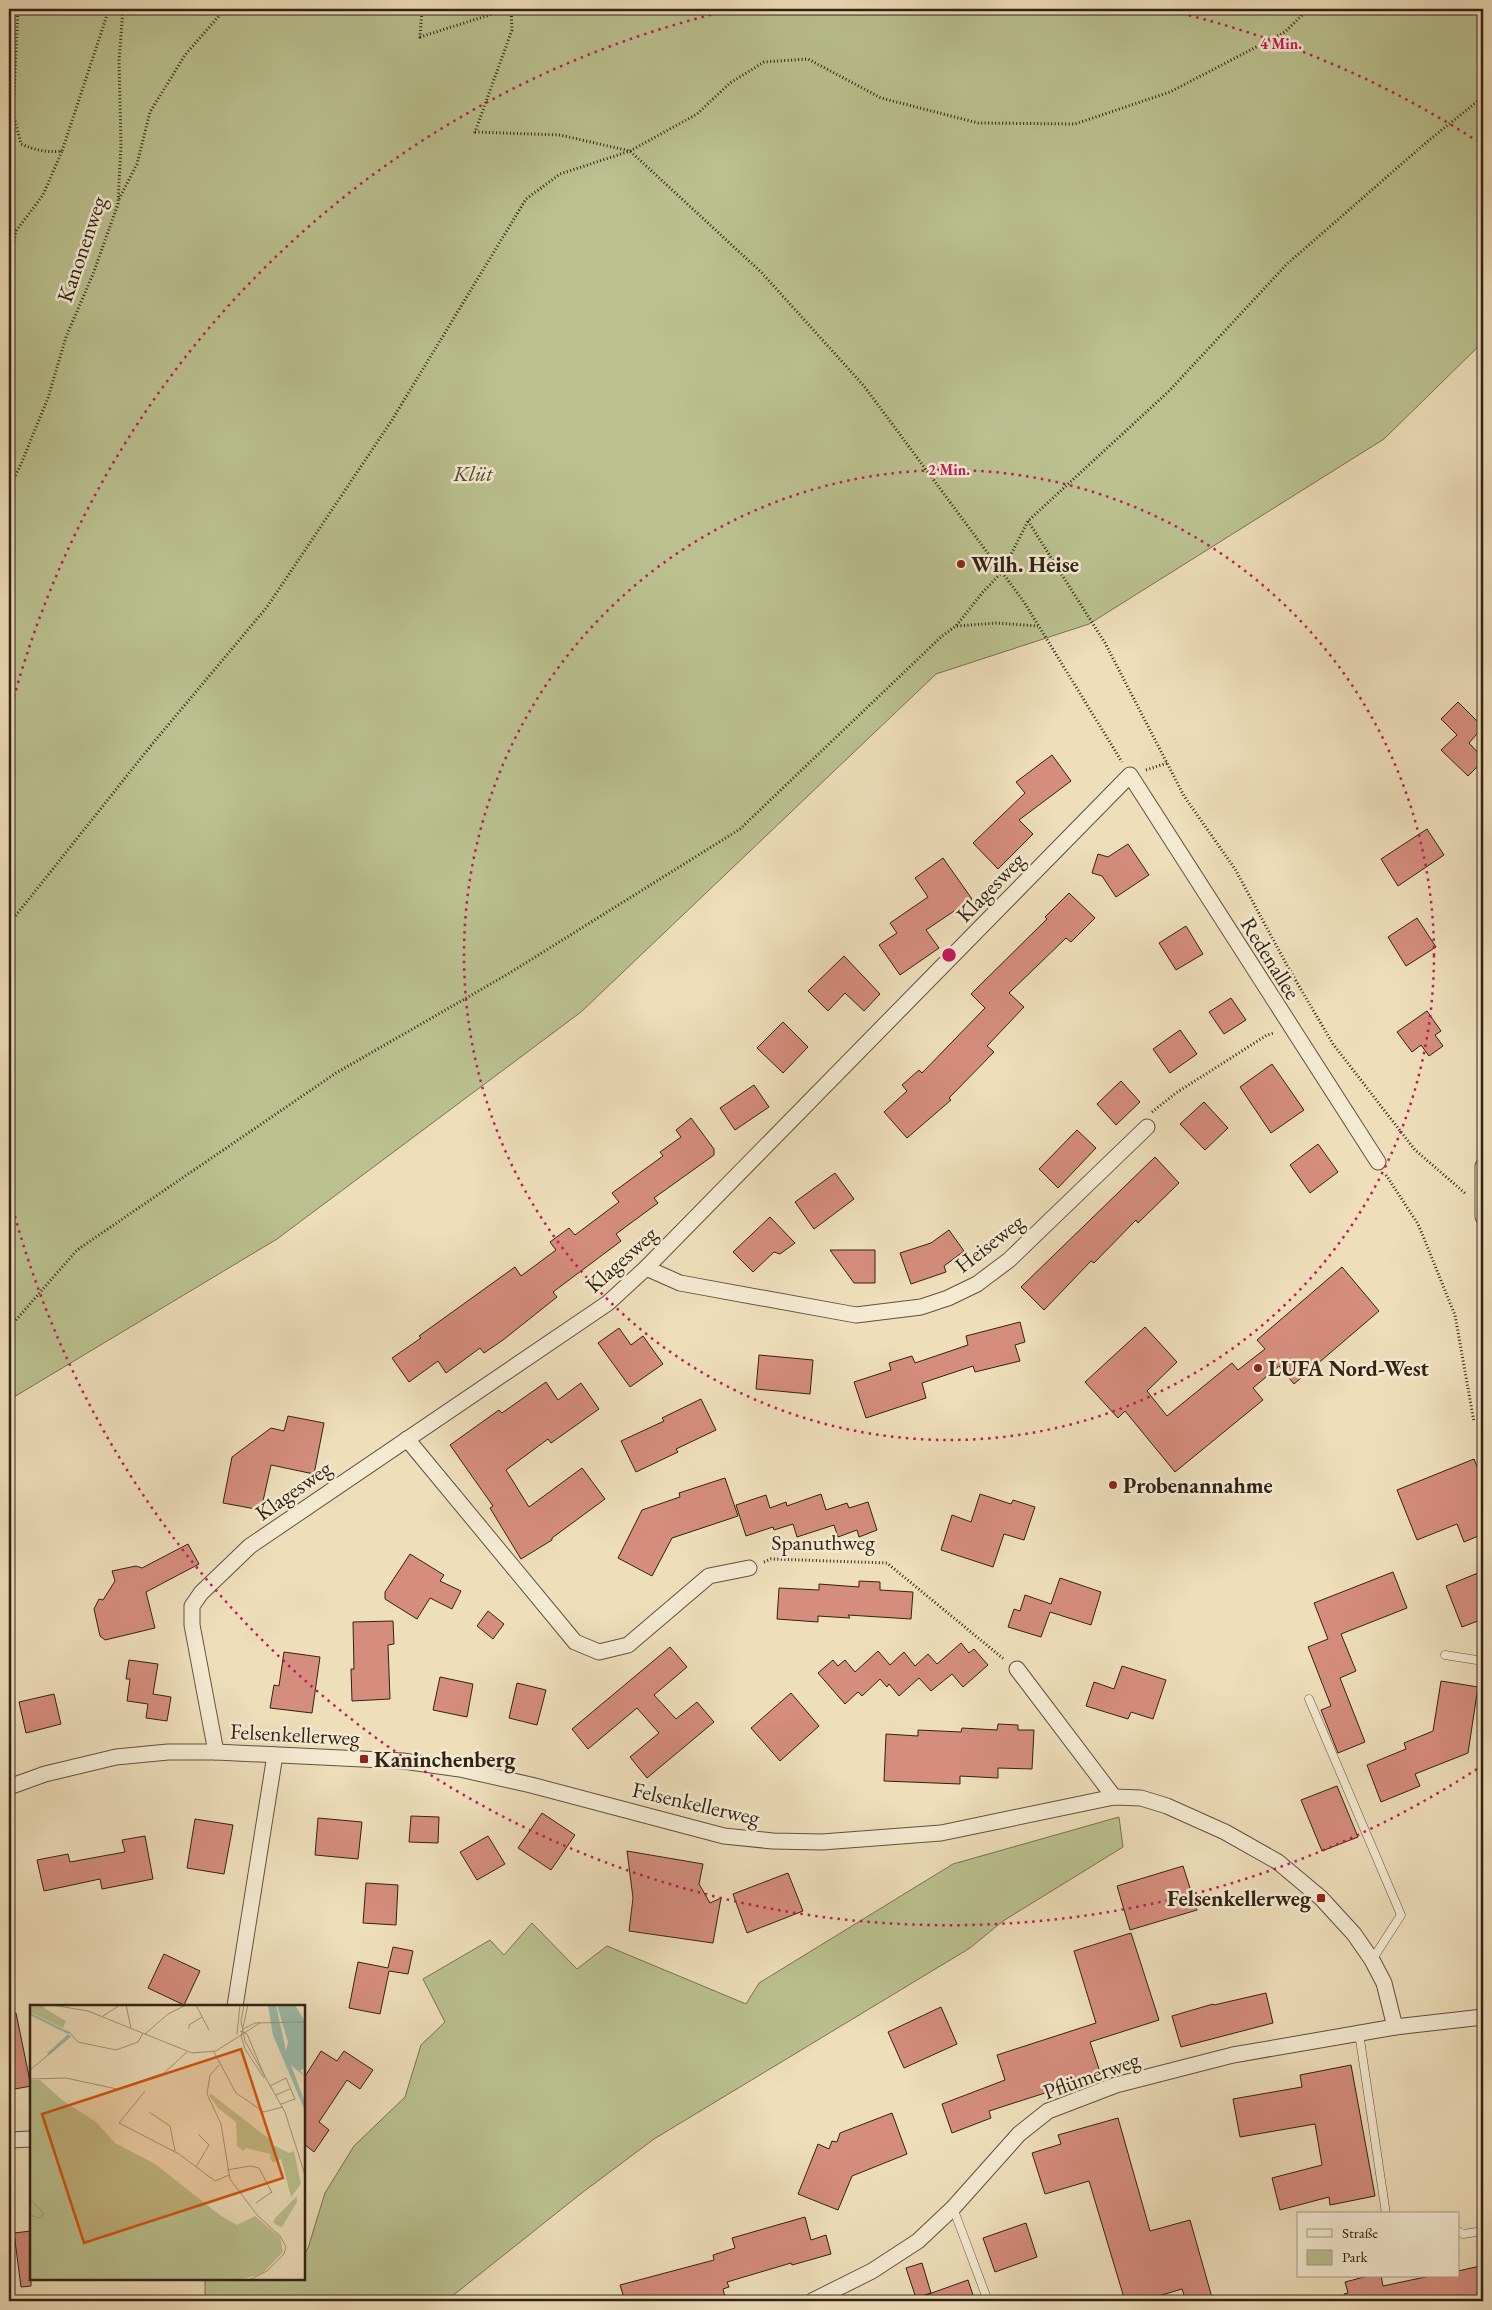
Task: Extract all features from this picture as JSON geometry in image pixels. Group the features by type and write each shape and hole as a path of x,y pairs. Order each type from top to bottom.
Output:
{"street":[{"name":"Redenallee","path":"1130,775 1378,1162"},
{"name":"Klagesweg","path":"216,1752 192,1625 192,1606 201,1593 250,1546 608,1303 646,1268 1130,775"},
{"name":"Heiseweg","path":"646,1268 680,1283 856,1315 922,1307 948,1298 977,1284 1009,1260 1147,1127"},
{"path":"1482,1212 1483,1166"},
{"name":"Spanuthweg","path":"407,1439 575,1642 599,1652 628,1645 709,1576 749,1568"},
{"path":"1017,1670 1114,1797"},
{"name":"Felsenkellerweg","path":"9,1787 45,1774 116,1757 168,1752 216,1752 403,1762 460,1769 531,1785 724,1836 772,1841 822,1842 940,1833 1114,1797 1141,1798 1167,1806 1225,1832 1278,1862 1321,1898 1354,1934 1372,1960 1384,1983 1395,2027"},
{"path":"236,2005 276,1755"},
{"name":"Pflümerweg","path":"812,2301 872,2270 918,2241 952,2208 1019,2134 1048,2111 1116,2085 1215,2060 1395,2027 1483,2017"},
{"path":"9,2140 30,2139"}],"lane":[{"path":"1445,1655 1483,1661"},
{"path":"1308,1698 1401,1915 1372,1960"},
{"path":"1360,2033 1386,2212"},
{"path":"952,2208 988,2301"},
{"path":"1460,2232 1463,2234 1483,2231"}],"path":[{"path":"18,9 13,113 21,144 37,151 62,151"},
{"path":"9,265 16,231 43,195 62,151 109,9"},
{"name":"Kanonenweg","path":"9,488 48,398 66,337 93,274 118,202 121,145 119,61 123,9"},
{"path":"118,202 137,164 150,112 185,55 225,9"},
{"path":"422,9 420,37 509,9 512,30 475,132 560,135 630,152 762,272 858,379 1024,602 1130,775"},
{"path":"9,924 153,743 267,607 392,420 526,199 560,174 630,152 697,114 730,83 764,62 808,59 880,98 978,123 1075,124 1170,92 1285,32 1308,9"},
{"path":"9,1328 77,1250 336,1073 508,974 740,829 906,669 942,636 956,626 1002,572 1028,521 1169,391 1287,264 1428,140 1483,97"},
{"path":"1028,521 1105,642 1184,796 1235,868 1289,969 1333,1044 1415,1150 1482,1212"},
{"path":"956,626 997,623 1038,626"},
{"path":"1147,1127 1154,1109 1176,1093 1267,1036 1290,1027"},
{"path":"1378,1162 1418,1224 1455,1315 1474,1422"},
{"name":"Spanuthweg","path":"749,1568 771,1559 887,1563 1017,1670"}],"green space":[{"name":"Klüt","path":"9,9 1483,9 1483,342 1384,439 1089,624 936,674 581,1012 277,1239 9,1400"},
{"path":"1119,1817 1123,1847 1003,1921 970,1948 654,2139 583,2192 446,2301 397,2301 394,2299 393,2301 205,2301 205,2280 305,2280 305,2253 325,2193 354,2146 405,2097 421,2045 445,2022 423,1979 490,1940 504,1955 532,1923 577,1969 607,1946 746,2004 759,1983 953,1864"}],"building":[{"path":"1458,702 1483,727 1469,743 1483,758 1483,761 1468,776 1441,750 1457,735 1441,719"},
{"path":"1052,755 1071,781 1019,820 1033,834 998,869 973,843 1025,793 1016,782"},
{"path":"1427,829 1444,855 1398,886 1381,859"},
{"path":"1128,844 1149,875 1116,897 1102,876 1092,873 1098,854 1108,857"},
{"path":"943,858 972,899 926,930 939,948 900,975 879,945 897,933 890,923 928,897 915,878"},
{"path":"1069,893 1095,918 1071,942 1066,938 1009,993 1024,1007 987,1046 994,1052 949,1098 951,1100 907,1138 884,1112 907,1091 902,1085 919,1070 922,1073 985,1008 971,994 1047,919 1045,917"},
{"path":"1417,918 1436,947 1406,966 1388,937"},
{"path":"1186,926 1203,954 1176,970 1159,943"},
{"path":"844,956 880,994 864,1011 845,993 828,1011 808,991"},
{"path":"1231,998 1246,1020 1224,1034 1209,1012"},
{"path":"1427,1011 1441,1031 1435,1035 1443,1046 1429,1056 1421,1045 1412,1052 1397,1032"},
{"path":"783,1022 808,1047 783,1073 757,1048"},
{"path":"1180,1030 1197,1054 1170,1073 1153,1049"},
{"path":"1272,1064 1304,1110 1271,1133 1240,1087"},
{"path":"1121,1081 1140,1102 1116,1125 1097,1104"},
{"path":"754,1085 769,1107 735,1130 720,1108"},
{"path":"1204,1102 1228,1128 1205,1150 1180,1124"},
{"path":"691,1118 714,1149 714,1155 654,1198 658,1203 616,1234 621,1241 553,1292 557,1297 503,1340 484,1353 480,1348 446,1373 438,1361 409,1382 392,1358 421,1338 419,1336 515,1267 521,1276 556,1250 550,1242 569,1228 575,1235 619,1202 612,1193 663,1156 660,1152 681,1137 676,1130"},
{"path":"1077,1130 1096,1148 1058,1188 1039,1169"},
{"path":"1318,1144 1338,1172 1310,1193 1290,1165"},
{"path":"1155,1157 1179,1183 1138,1223 1136,1220 1094,1263 1091,1261 1044,1310 1021,1287"},
{"path":"835,1173 854,1199 814,1229 795,1202"},
{"path":"770,1217 795,1243 780,1254 774,1252 753,1272 733,1252"},
{"path":"949,1230 964,1251 944,1266 946,1272 911,1284 900,1253 931,1243"},
{"path":"830,1250 875,1250 875,1283 854,1283"},
{"name":"LUFA Nord-West","path":"1342,1267 1379,1311 1294,1384 1279,1366 1253,1388 1263,1400 1175,1472 1125,1411 1118,1418 1085,1382 1145,1327 1177,1362 1147,1391 1167,1416 1232,1363 1238,1370 1265,1349 1257,1340"},
{"path":"1020,1322 1025,1342 1015,1345 1020,1361 975,1372 973,1366 922,1383 926,1398 866,1418 854,1382 891,1370 889,1363 912,1356 915,1363 968,1345 966,1336"},
{"path":"619,1328 631,1345 643,1336 663,1364 630,1387 598,1343"},
{"path":"759,1355 813,1360 810,1394 756,1389"},
{"path":"546,1382 558,1400 581,1383 599,1409 551,1443 548,1439 506,1470 529,1507 582,1468 605,1499 552,1538 552,1540 521,1559 490,1508 493,1506 450,1445 499,1410 502,1413"},
{"path":"701,1399 716,1430 676,1449 678,1452 636,1472 621,1441 664,1421 662,1418"},
{"path":"288,1416 324,1423 314,1474 271,1465 261,1510 223,1503 232,1457 271,1428 284,1431"},
{"path":"1474,1459 1483,1481 1483,1534 1464,1542 1457,1524 1417,1540 1397,1490"},
{"path":"725,1478 738,1516 672,1538 652,1576 618,1558 642,1510 680,1497 679,1493"},
{"path":"821,1494 826,1510 847,1503 849,1508 868,1502 877,1530 859,1537 857,1530 838,1537 834,1525 797,1537 793,1524 774,1530 773,1527 746,1536 736,1505 766,1495 770,1508 786,1502 787,1506"},
{"path":"980,1494 1011,1504 1013,1500 1035,1507 1024,1540 1004,1534 993,1567 941,1550 952,1515 971,1522"},
{"path":"188,1544 199,1564 146,1592 155,1628 105,1640 100,1636 94,1609 99,1599 103,1600 115,1581 112,1571 136,1566 142,1568"},
{"path":"410,1554 444,1575 440,1581 461,1591 452,1609 430,1598 417,1619 385,1599 385,1592"},
{"path":"1483,1571 1483,1619 1462,1627 1446,1586"},
{"path":"1393,1572 1407,1608 1341,1634 1356,1671 1340,1678 1365,1742 1338,1753 1321,1710 1331,1706 1308,1647 1328,1639 1314,1603"},
{"path":"1060,1578 1101,1592 1091,1625 1050,1612 1041,1637 1008,1627 1014,1609 1020,1611 1025,1595 1051,1604"},
{"path":"859,1581 880,1582 880,1590 913,1592 911,1619 848,1615 850,1618 818,1616 818,1622 777,1619 779,1588 819,1590 819,1584 859,1587"},
{"path":"488,1611 504,1624 493,1639 477,1626"},
{"path":"393,1621 394,1644 388,1645 390,1699 352,1701 351,1669 354,1669 353,1622"},
{"path":"961,1643 969,1653 974,1649 988,1665 963,1687 952,1674 931,1691 919,1678 899,1696 889,1684 887,1687 880,1679 862,1696 858,1692 845,1704 818,1673 833,1660 838,1666 845,1660 855,1672 878,1651 890,1665 904,1652 915,1666 928,1654 937,1664"},
{"path":"670,1647 687,1667 654,1695 676,1719 697,1702 714,1722 647,1778 630,1757 659,1733 637,1708 588,1749 572,1729"},
{"path":"284,1652 320,1657 312,1713 270,1708 274,1685 279,1686"},
{"path":"129,1660 158,1664 153,1694 171,1697 167,1721 146,1718 148,1704 127,1701 130,1679 126,1679"},
{"path":"1122,1666 1166,1680 1153,1719 1131,1712 1128,1719 1086,1706 1094,1682 1114,1689"},
{"path":"440,1677 473,1684 467,1717 433,1710"},
{"path":"1441,1681 1478,1687 1468,1753 1415,1774 1420,1786 1381,1802 1367,1765 1406,1749 1404,1743 1433,1731"},
{"path":"517,1683 546,1690 537,1725 509,1718"},
{"path":"791,1693 819,1726 780,1761 751,1728"},
{"path":"54,1694 61,1724 26,1733 19,1702"},
{"path":"998,1724 1018,1725 1018,1730 1034,1730 1032,1769 998,1768 998,1778 960,1776 960,1784 884,1781 886,1734 918,1736 918,1730 961,1732 962,1728 997,1730"},
{"path":"1337,1786 1358,1837 1322,1851 1301,1800"},
{"path":"542,1813 575,1835 551,1870 518,1848"},
{"path":"411,1816 439,1817 438,1843 409,1842"},
{"path":"318,1818 362,1822 358,1859 315,1855"},
{"path":"195,1819 233,1825 224,1874 187,1868"},
{"path":"145,1836 153,1879 102,1889 100,1879 44,1891 37,1860 68,1854 70,1862 125,1852 122,1840"},
{"path":"488,1836 505,1864 477,1880 460,1852"},
{"path":"627,1851 703,1864 699,1884 710,1903 721,1898 713,1943 629,1931 633,1898"},
{"path":"1183,1866 1197,1910 1130,1930 1117,1886"},
{"path":"788,1873 803,1911 747,1933 733,1894"},
{"path":"366,1883 398,1885 396,1925 363,1923"},
{"path":"1131,1933 1159,2020 1090,2042 1101,2075 989,2111 991,2118 952,2133 942,2104 1005,2080 997,2055 1096,2023 1074,1951"},
{"path":"393,1947 413,1951 408,1974 389,1971 380,2014 349,2008 358,1962 388,1968"},
{"path":"164,1954 200,1971 184,2005 148,1988"},
{"path":"1266,1993 1273,2023 1181,2047 1172,2016 1213,2004"},
{"path":"941,2007 957,2044 904,2068 888,2032"},
{"path":"16,2013 30,2081 30,2086 15,2089 9,2061 9,2014"},
{"path":"321,2051 337,2061 344,2051 373,2070 360,2089 347,2080 319,2122 329,2130 314,2152 305,2145 305,2076"},
{"path":"1351,2065 1375,2196 1330,2205 1329,2197 1280,2210 1272,2178 1322,2165 1315,2124 1240,2137 1233,2099 1302,2087 1300,2075"},
{"path":"892,2113 907,2154 852,2176 838,2210 798,2194 818,2144 829,2149 832,2141 837,2142 840,2133"},
{"path":"1118,2118 1150,2231 1190,2220 1213,2301 1186,2301 1182,2289 1141,2301 1125,2301 1089,2181 1045,2194 1032,2153 1061,2144 1058,2135"},
{"path":"805,2217 811,2240 826,2235 831,2254 792,2265 791,2263 727,2282 729,2287 723,2289 725,2297 711,2301 625,2301 620,2285 714,2260 713,2255 735,2248 732,2238"},
{"path":"1026,2223 1037,2257 995,2272 983,2238"},
{"path":"30,2231 31,2286 21,2287 14,2233"},
{"path":"922,2263 931,2293 916,2298 906,2268"},
{"path":"1480,2266 1483,2282 1483,2301 1345,2301 1344,2294 1348,2293 1345,2282 1360,2278 1381,2278 1383,2286 1421,2278 1460,2278 1460,2271"},
{"path":"968,2280 975,2301 916,2301 915,2299"}],"place":[{"name":"Wilh. Heise","path":"961,564"},
{"name":"LUFA Nord-West","path":"1258,1368"},
{"name":"Probenannahme","path":"1113,1485"},
{"name":"Kaninchenberg","path":"364,1759"},
{"name":"Felsenkellerweg","path":"1321,1898"}]}
